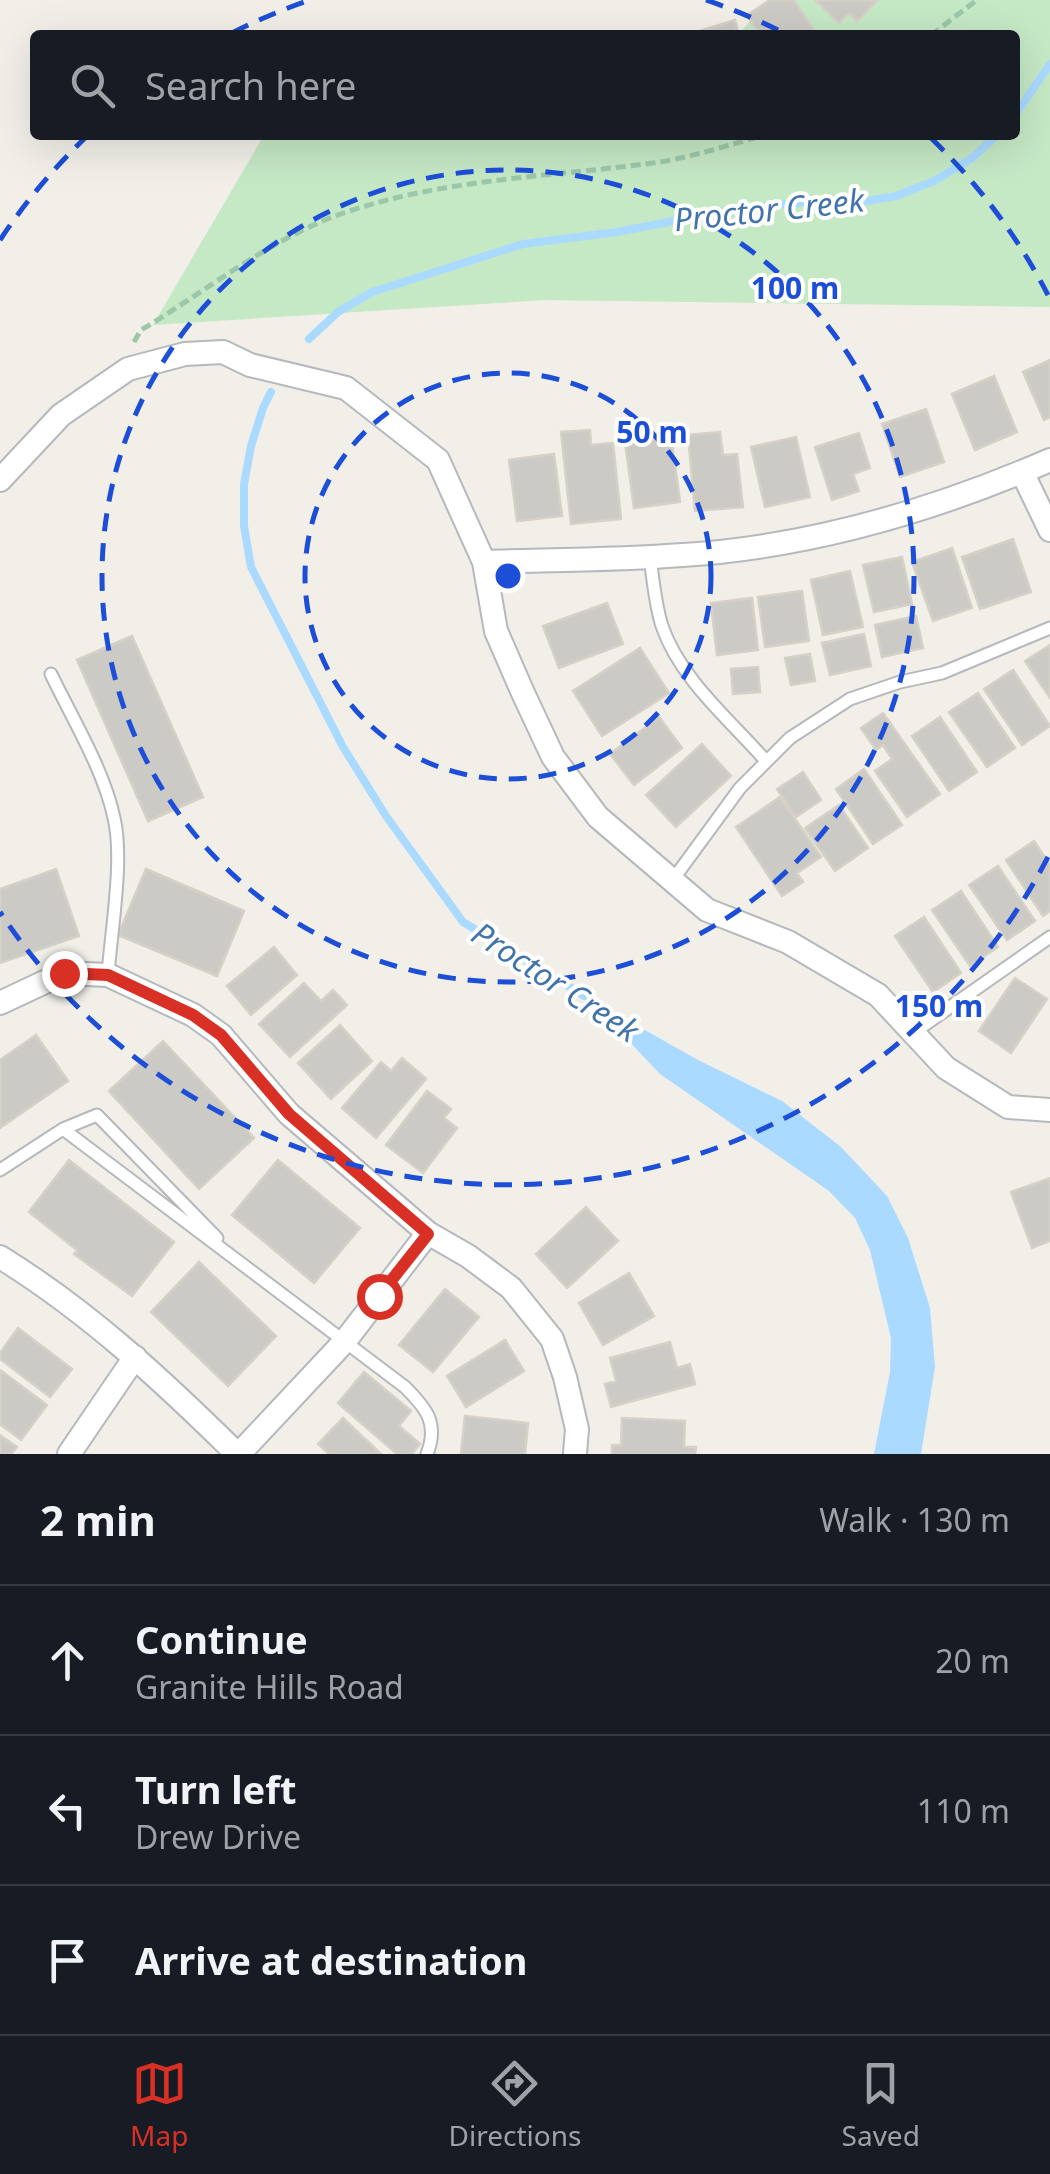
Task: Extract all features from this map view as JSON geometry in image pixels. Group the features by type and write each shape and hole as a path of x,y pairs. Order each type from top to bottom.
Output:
{"street":[{"path":"0,480 61,414 128,369 185,354 223,352 250,364 346,388 438,460 484,562 496,631 552,756 598,817 707,910 788,942 878,995 946,1068 1008,1107 1050,1110"},
{"path":"484,562 686,555 785,540 897,516 1050,460"},
{"path":"1022,472 1050,530"},
{"path":"0,1003 64,973 108,975 193,1015 221,1035 289,1114 428,1234 468,1256 510,1288 552,1339 577,1430 576,1454"},
{"path":"0,1257 80,1310 238,1454 345,1341 428,1234"},
{"path":"69,1454 135,1357"}],"lane":[{"path":"650,557 662,625 672,649 696,683 766,762"},
{"path":"672,881 740,788 790,738 850,699 942,673 1050,628"},
{"path":"51,674 115,818 108,975"},
{"path":"912,1033 1050,936"},
{"path":"0,1170 63,1130 97,1115 245,1266"},
{"path":"63,1130 405,1387 426,1408 434,1438 427,1454"}],"path":[{"path":"938,30 978,0"},
{"path":"128,369 140,330 300,232 336,216 382,201 664,161 745,140"}],"green space":[{"path":"768,0 1050,0 1050,307 544,300 153,325 261,140 1020,140 1020,30 742,30"}],"water":[{"path":"588,998 698,1060 782,1101 841,1147 887,1196 908,1238 930,1308 935,1367 921,1454 874,1454 890,1372 891,1338 870,1250 855,1218 829,1191 660,1074"}],"building":[{"path":"770,0 794,0 814,30 757,30 747,15"},
{"path":"815,0 878,0 857,21 849,13 839,23"},
{"path":"735,20 738,30 703,30"},
{"path":"1050,360 1050,417 1044,420 1023,372"},
{"path":"994,376 1017,432 975,450 952,394"},
{"path":"926,409 944,462 900,477 882,424"},
{"path":"590,430 591,445 613,443 621,519 571,524 561,432"},
{"path":"720,432 723,455 737,454 743,507 695,511 688,435"},
{"path":"859,433 870,468 853,474 859,491 832,500 815,447"},
{"path":"671,436 680,502 634,508 625,442"},
{"path":"796,437 810,497 765,507 751,447"},
{"path":"554,454 562,516 517,521 509,460"},
{"path":"1013,539 1031,592 980,609 962,557"},
{"path":"952,548 972,608 933,621 912,562"},
{"path":"902,557 912,604 874,612 863,565"},
{"path":"850,571 863,627 823,635 811,580"},
{"path":"802,591 809,641 765,647 758,597"},
{"path":"752,598 758,650 717,655 711,603"},
{"path":"607,603 623,644 559,668 543,626"},
{"path":"916,616 923,648 882,657 875,625"},
{"path":"864,634 871,666 830,675 822,643"},
{"path":"132,636 203,797 148,821 77,660"},
{"path":"1050,645 1050,698 1025,661"},
{"path":"640,648 669,693 602,736 573,691"},
{"path":"810,654 815,681 791,685 785,658"},
{"path":"758,667 760,692 733,694 731,669"},
{"path":"1013,670 1050,726 1022,745 984,689"},
{"path":"978,693 1015,748 987,767 949,712"},
{"path":"883,713 940,794 907,817 875,771 892,759 883,745 876,750 861,728"},
{"path":"659,717 682,748 634,785 610,754"},
{"path":"940,717 977,772 949,791 912,736"},
{"path":"702,744 731,776 676,827 646,795"},
{"path":"864,769 902,825 873,844 836,789"},
{"path":"803,772 821,800 796,817 777,789"},
{"path":"780,797 821,857 797,873 803,882 782,896 736,827"},
{"path":"839,805 868,848 835,871 805,828"},
{"path":"1034,841 1050,865 1050,911 1043,916 1006,860"},
{"path":"998,866 1035,921 1007,940 969,885"},
{"path":"56,869 79,936 0,963 0,889"},
{"path":"146,869 244,911 217,976 118,935"},
{"path":"961,891 998,947 970,966 932,910"},
{"path":"924,917 961,973 933,992 895,936"},
{"path":"274,947 297,975 251,1015 227,986"},
{"path":"1015,978 1047,999 1011,1053 979,1031"},
{"path":"304,983 321,1001 333,990 347,1005 290,1057 259,1024"},
{"path":"340,1025 372,1061 331,1099 298,1063"},
{"path":"36,1035 68,1081 0,1128 0,1060"},
{"path":"163,1041 254,1138 199,1189 109,1091"},
{"path":"402,1058 426,1079 376,1138 342,1108 381,1062 391,1071"},
{"path":"427,1091 451,1109 444,1118 457,1128 423,1173 386,1145"},
{"path":"69,1160 174,1242 132,1296 74,1254 77,1250 29,1212"},
{"path":"278,1160 360,1228 314,1283 232,1215"},
{"path":"1050,1178 1050,1241 1032,1248 1011,1192"},
{"path":"586,1207 618,1241 567,1288 536,1254"},
{"path":"199,1262 276,1336 228,1386 151,1312"},
{"path":"629,1273 654,1316 603,1345 579,1303"},
{"path":"445,1289 479,1317 433,1372 399,1345"},
{"path":"18,1328 72,1369 50,1397 0,1359 0,1353"},
{"path":"505,1340 524,1371 466,1407 447,1376"},
{"path":"670,1342 677,1368 690,1364 695,1384 611,1407 605,1384 616,1381 610,1358"},
{"path":"0,1370 47,1405 21,1440 0,1424"},
{"path":"364,1372 411,1411 399,1426 420,1444 412,1454 397,1454 338,1403"},
{"path":"465,1416 528,1423 525,1454 461,1454"},
{"path":"343,1418 381,1454 329,1454 318,1444"},
{"path":"622,1418 685,1421 684,1447 696,1447 695,1454 612,1454 612,1445 621,1445"},
{"path":"0,1435 17,1447 11,1454 0,1454"}],"waterway":[{"name":"Proctor Creek","path":"1020,108 1050,64"},
{"name":"Proctor Creek","path":"309,339 338,312 372,292 523,244 617,232 736,209 816,201 856,203 896,196 934,181 971,159 992,140"},
{"name":"Proctor Creek","path":"271,392 251,446 244,484 244,526 251,567 343,747 386,816 463,922 596,1003"}],"route":[{"path":"64,973 108,975 193,1015 221,1035 289,1114 428,1234 379,1296"}]}
